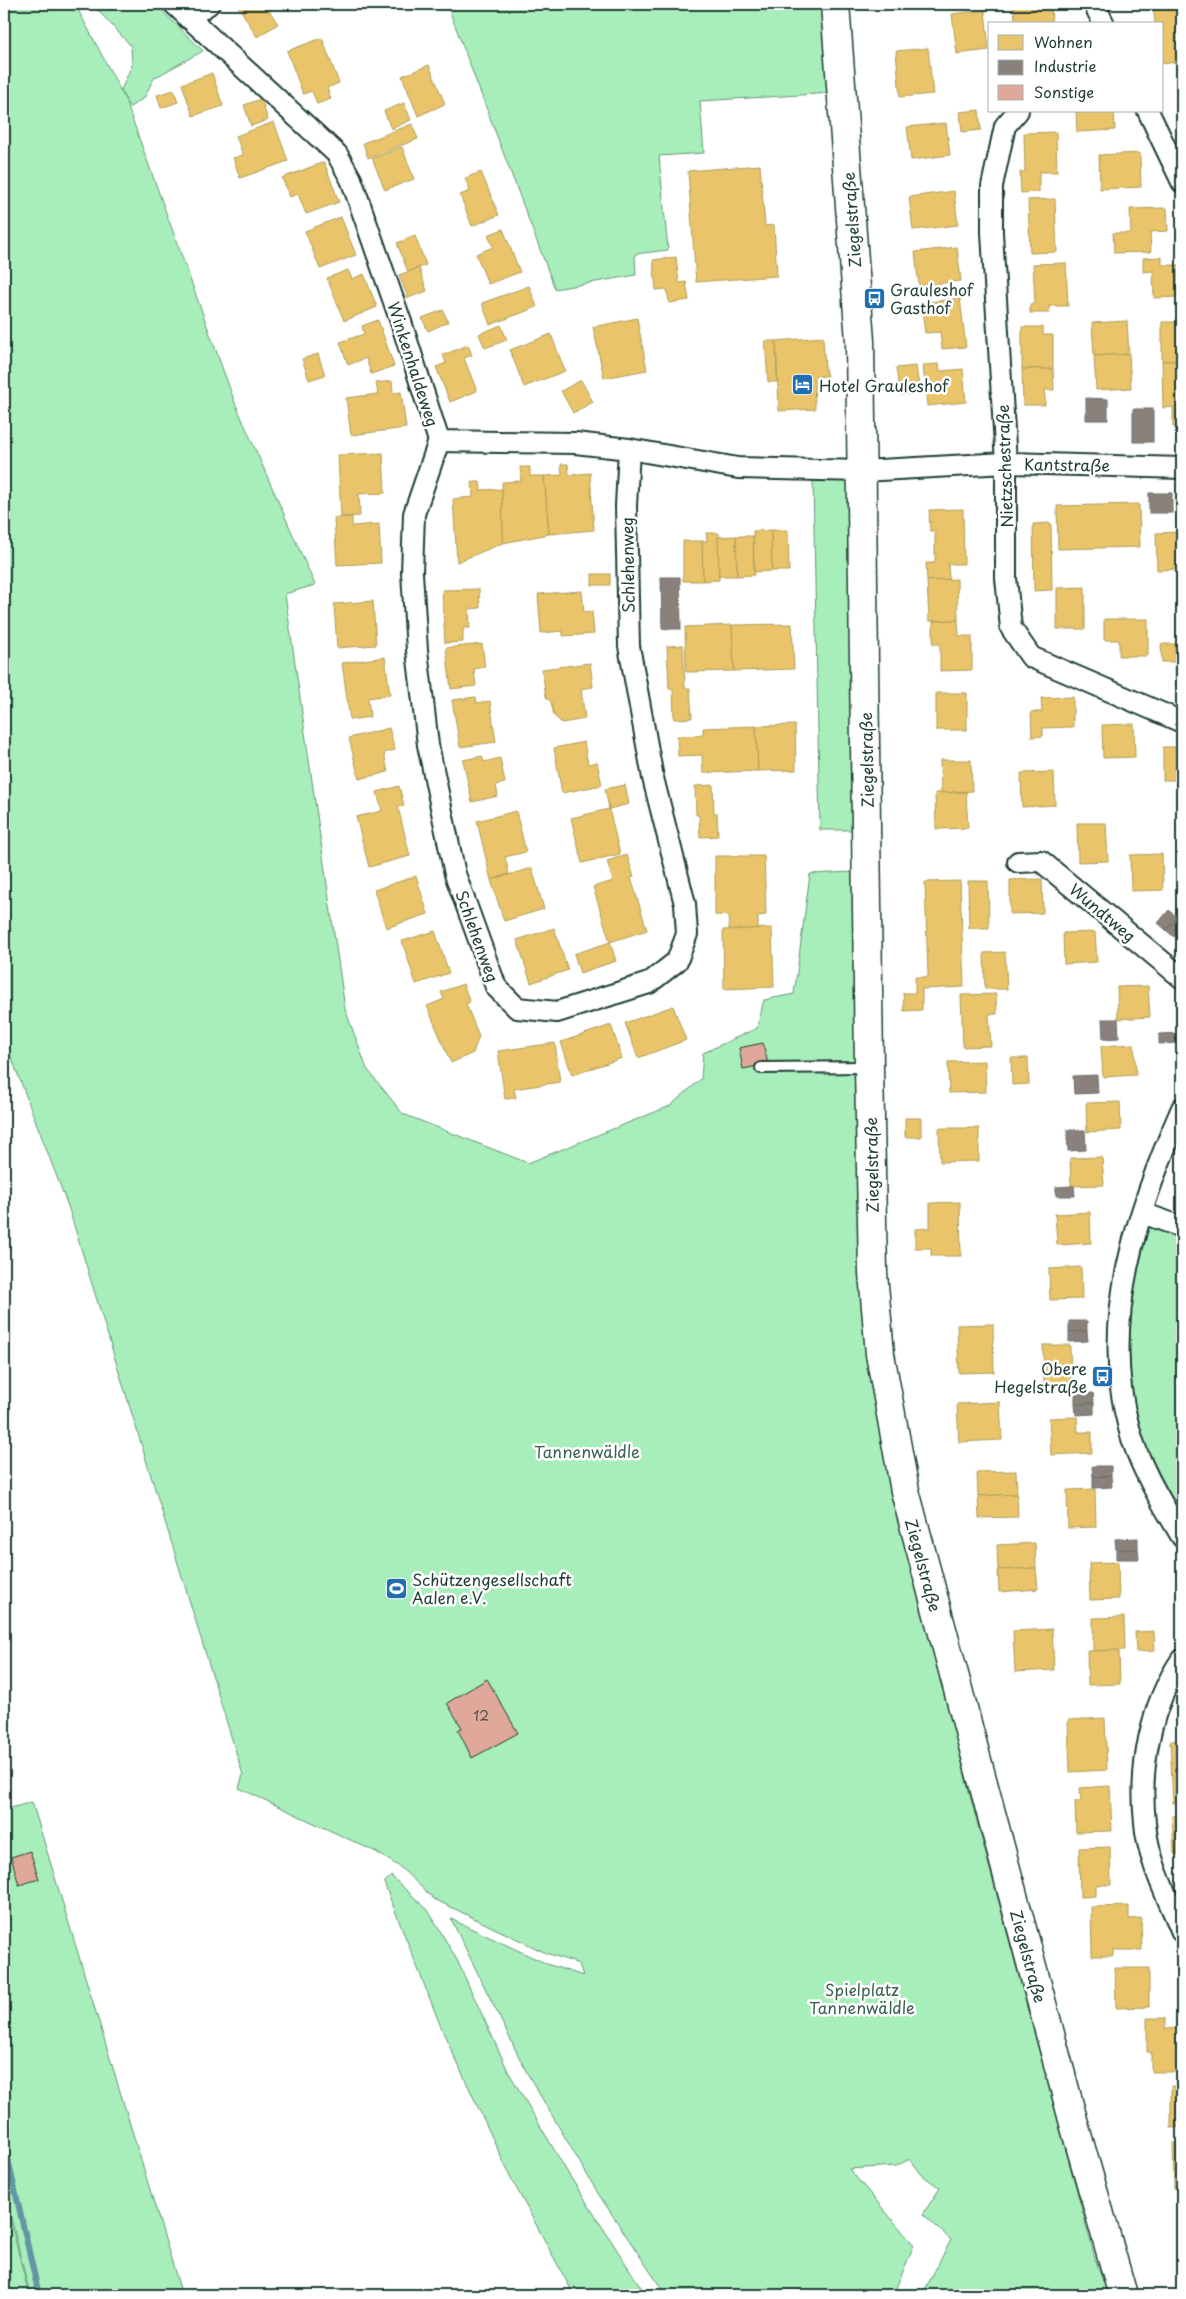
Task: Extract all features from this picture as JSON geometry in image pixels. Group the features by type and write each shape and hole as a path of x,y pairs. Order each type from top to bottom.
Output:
{"main road":[{"name":"Ziegelstraße","path":"835,4 860,341 873,1274 880,1354 904,1491 1074,2121 1123,2295"}],"street":[{"path":"181,11 209,4"},
{"path":"1094,4 1103,22"},
{"name":"Winkenhaldeweg","path":"181,11 337,154 351,179 401,322 439,441 575,443 629,449 738,468 862,471"},
{"name":"Nietzschestraße","path":"1017,112 1005,126 992,186 992,233 1006,463 1006,578 1011,628 1031,657 1182,722"},
{"path":"1148,112 1182,182"},
{"name":"Schlehenweg","path":"439,441 414,514 412,573 418,650 432,764 455,874 496,987 517,1008 557,1012 649,983 678,960 687,934 685,904 653,778 629,646 626,506 629,449"},
{"name":"Kantstraße","path":"862,471 1006,463 1182,468"},
{"name":"Wundtweg","path":"1018,862 1041,861 1182,978"},
{"path":"1182,1108 1165,1147 1142,1213 1123,1281 1117,1360 1129,1429 1154,1489 1182,1538"},
{"path":"1142,1213 1182,1227"},
{"path":"1182,1659 1167,1681 1152,1722 1144,1775 1144,1824 1158,1876 1182,1932"}],"lane":[{"path":"761,1068 869,1067"}],"green space":[{"name":"Tannenwäldle","path":"4,4 75,4 126,101 121,90 132,65 131,46 94,6 96,4 155,4 203,51 154,78 144,98 130,107 126,102 235,403 315,585 285,594 345,1009 367,1069 403,1114 528,1163 670,1106 701,1079 703,1053 757,1028 764,1000 794,994 810,874 854,872 890,1463 969,1792 1095,2258 1108,2295 922,2295 951,2240 923,2214 940,2188 922,2175 910,2159 896,2166 849,2169 914,2245 893,2295 666,2295 599,2195 527,2073 451,1919 547,1964 583,1976 579,1964 546,1953 434,1899 400,1867 376,1852 239,1788 243,1775 68,1206 4,1038"},
{"path":"451,4 827,4 833,93 700,101 704,153 659,156 668,250 635,254 636,275 555,289 448,7"},
{"path":"813,480 853,480 858,830 820,830"},
{"path":"1142,1213 1182,1227 1182,1537 1154,1489 1117,1360"},
{"path":"32,1802 182,2295 30,2295 4,2189 4,2123 6,2116 4,2107 4,1810"},
{"path":"391,1876 428,1910 457,1960 508,2071 569,2175 646,2295 574,2295 511,2178 443,2032 384,1883"},
{"path":"4,2195 29,2295 4,2295"}],"building: Wohnen":[{"path":"237,4 265,4 278,24 257,37"},
{"path":"1014,4 1051,4 1052,22 1015,22"},
{"path":"1182,4 1182,44 1175,45 1177,62 1164,64 1164,22 1155,22 1153,5"},
{"path":"985,10 988,50 957,54 952,14"},
{"path":"322,38 339,83 327,88 331,99 317,104 312,91 303,94 287,51"},
{"path":"928,48 933,94 900,97 896,51"},
{"path":"429,65 445,104 418,116 402,76"},
{"path":"1177,68 1182,68 1182,115"},
{"path":"212,73 223,106 193,116 182,84"},
{"path":"174,90 178,102 161,108 157,95"},
{"path":"261,99 268,120 251,126 244,105"},
{"path":"404,103 411,120 391,129 384,111"},
{"path":"979,110 981,130 962,132 960,112"},
{"path":"1076,112 1114,112 1115,130 1077,132"},
{"path":"274,122 288,161 240,178 233,158 243,155 236,136"},
{"path":"946,123 950,155 911,160 907,127"},
{"path":"412,124 418,139 368,158 363,143"},
{"path":"1056,132 1057,172 1039,172 1039,192 1021,193 1020,172 1025,172 1024,133"},
{"path":"402,147 414,179 385,190 372,158"},
{"path":"1140,153 1141,187 1100,189 1099,155"},
{"path":"324,162 339,202 306,214 298,194 290,197 282,178"},
{"path":"760,165 765,226 774,225 777,276 696,282 688,171"},
{"path":"481,172 499,215 472,226 460,195 470,191 465,178"},
{"path":"954,191 958,225 913,230 909,197"},
{"path":"1055,199 1057,252 1030,253 1028,200"},
{"path":"1167,208 1168,231 1150,232 1151,252 1114,253 1113,233 1131,233 1130,209"},
{"path":"341,217 356,255 320,269 305,231"},
{"path":"503,229 520,272 488,284 476,254 493,247 488,235"},
{"path":"415,236 426,265 408,272 397,243"},
{"path":"957,247 961,281 919,286 915,252"},
{"path":"676,257 679,283 686,282 689,300 669,303 667,289 656,290 653,260"},
{"path":"1162,257 1162,265 1182,265 1182,297 1154,298 1153,271 1143,272 1143,258"},
{"path":"1066,263 1068,306 1049,306 1050,313 1030,313 1030,304 1035,304 1033,264"},
{"path":"419,268 427,291 408,298 399,275"},
{"path":"348,270 352,279 364,274 377,307 344,321 327,278"},
{"path":"529,286 537,307 490,325 482,303"},
{"path":"960,298 966,347 942,349 940,332 925,333 921,303"},
{"path":"443,310 448,322 428,331 422,318"},
{"path":"1178,311 1182,311 1182,361 1162,361 1162,322 1178,322"},
{"path":"637,318 647,370 604,378 593,327"},
{"path":"378,320 394,366 371,374 366,358 348,365 340,342 364,334 362,326"},
{"path":"1127,321 1129,354 1094,356 1092,323"},
{"path":"501,325 507,340 485,348 479,334"},
{"path":"1022,327 1043,327 1043,335 1053,335 1053,369 1022,369"},
{"path":"551,334 565,371 524,387 510,350"},
{"path":"823,337 827,376 814,377 815,409 779,411 776,341"},
{"path":"765,341 776,341 777,382 768,382"},
{"path":"468,345 472,355 464,358 477,391 450,402 436,367 446,363 443,355"},
{"path":"318,354 325,375 309,380 302,359"},
{"path":"1129,354 1131,388 1096,390 1094,356"},
{"path":"1162,361 1182,361 1182,427 1173,427 1173,407 1163,408"},
{"path":"939,364 940,371 963,369 966,402 927,406 923,365"},
{"path":"916,366 920,393 900,395 896,368"},
{"path":"1022,369 1053,369 1054,390 1045,390 1045,405 1023,405"},
{"path":"581,380 593,402 573,413 561,391"},
{"path":"392,381 393,393 401,392 406,428 351,435 346,398 378,394 376,383"},
{"path":"383,453 385,493 359,494 360,516 341,517 338,455"},
{"path":"561,464 568,464 569,475 590,473 594,530 549,534 544,476 562,475"},
{"path":"520,467 530,467 530,476 544,476 549,534 503,543 502,482 521,481"},
{"path":"472,482 480,482 481,490 502,489 503,543 457,562 453,499 473,497"},
{"path":"1139,504 1140,547 1058,549 1057,506"},
{"path":"963,509 964,564 948,564 949,580 927,581 926,563 935,563 935,531 930,531 929,510"},
{"path":"352,517 352,526 379,524 381,563 337,565 334,518"},
{"path":"1051,523 1052,590 1034,591 1033,524"},
{"path":"771,530 772,571 754,572 753,531"},
{"path":"771,530 788,530 789,571 772,571"},
{"path":"1182,532 1182,569 1157,570 1156,533"},
{"path":"706,533 719,533 719,580 703,581 702,541 707,541"},
{"path":"736,536 753,536 754,575 737,576"},
{"path":"736,536 737,576 719,576 718,537"},
{"path":"683,541 702,541 703,581 683,581"},
{"path":"592,574 610,574 610,585 592,585"},
{"path":"957,579 958,620 929,621 927,581"},
{"path":"1085,587 1085,629 1057,629 1057,588"},
{"path":"479,589 480,608 469,609 470,628 463,628 463,642 445,643 442,590"},
{"path":"582,591 584,612 592,611 594,634 563,636 563,631 541,633 538,594"},
{"path":"373,601 376,645 337,648 334,604"},
{"path":"1104,619 1148,619 1148,656 1119,656 1119,640 1104,640"},
{"path":"958,620 959,636 972,636 972,670 940,671 940,644 933,644 933,621"},
{"path":"792,624 794,669 734,671 732,625"},
{"path":"732,625 734,671 686,672 685,627"},
{"path":"482,644 485,667 474,669 476,686 451,689 446,648"},
{"path":"1161,644 1182,644 1182,686 1176,686 1175,662 1162,662"},
{"path":"683,645 685,688 690,688 692,718 674,719 673,689 669,689 667,646"},
{"path":"385,657 390,695 368,698 370,717 350,720 342,663"},
{"path":"590,663 593,687 581,689 585,719 562,723 554,716 551,702 546,697 542,669"},
{"path":"936,693 967,693 967,730 936,730"},
{"path":"476,697 477,703 490,701 496,742 460,747 452,700"},
{"path":"1073,697 1073,727 1043,728 1043,736 1032,737 1031,712 1042,712 1041,698"},
{"path":"1134,724 1135,757 1103,758 1102,725"},
{"path":"795,725 796,770 758,771 756,726"},
{"path":"756,726 758,771 703,773 702,755 678,756 677,736 703,735 703,728"},
{"path":"389,728 395,750 384,753 388,772 359,779 349,738"},
{"path":"584,742 588,764 597,762 602,785 562,793 554,748"},
{"path":"1163,747 1182,747 1182,780 1163,780"},
{"path":"482,756 484,762 500,758 505,783 496,785 498,796 472,802 463,760"},
{"path":"940,760 971,760 972,791 941,793"},
{"path":"1054,772 1055,805 1022,807 1021,773"},
{"path":"625,785 629,804 609,809 605,789"},
{"path":"713,785 714,813 717,813 718,836 700,837 699,815 696,815 695,786"},
{"path":"399,786 404,806 398,807 410,856 369,867 356,817 382,811 377,792"},
{"path":"966,792 968,828 936,829 935,793"},
{"path":"609,809 620,854 582,863 571,818"},
{"path":"516,811 526,852 505,857 509,874 491,880 477,821"},
{"path":"1077,823 1106,823 1108,861 1078,862"},
{"path":"1162,854 1163,890 1131,891 1130,855"},
{"path":"627,855 634,877 631,878 647,930 610,942 593,887 613,881 607,861"},
{"path":"715,856 764,856 766,915 758,916 758,929 729,930 729,916 715,915"},
{"path":"532,868 544,909 504,921 491,880"},
{"path":"416,876 428,914 386,928 374,890"},
{"path":"1042,879 1043,913 1010,914 1010,880"},
{"path":"960,881 964,987 922,989 922,1010 904,1011 903,993 915,993 915,977 928,977 925,882"},
{"path":"968,881 988,881 989,928 969,928"},
{"path":"554,928 568,970 531,983 517,940"},
{"path":"772,928 774,987 724,989 723,930"},
{"path":"435,931 449,973 416,984 402,941"},
{"path":"1095,932 1097,962 1064,964 1063,933"},
{"path":"610,942 616,961 580,973 574,954"},
{"path":"1005,952 1007,989 985,989 984,953"},
{"path":"463,984 470,1002 466,1004 479,1036 473,1053 451,1063 427,1006 444,999 441,992"},
{"path":"1148,986 1150,1017 1118,1019 1117,987"},
{"path":"996,994 997,1014 989,1014 991,1046 963,1047 961,995"},
{"path":"673,1006 686,1040 638,1058 625,1023"},
{"path":"611,1025 622,1058 572,1075 561,1042"},
{"path":"555,1043 560,1082 514,1089 516,1098 505,1099 498,1051"},
{"path":"1134,1044 1136,1075 1103,1077 1101,1046"},
{"path":"1011,1058 1028,1058 1029,1084 1012,1085"},
{"path":"985,1061 986,1092 949,1093 948,1062"},
{"path":"1120,1102 1121,1130 1087,1132 1086,1103"},
{"path":"905,1118 921,1118 921,1137 905,1137"},
{"path":"939,1128 979,1128 979,1161 940,1162"},
{"path":"1102,1157 1104,1185 1071,1186 1070,1158"},
{"path":"960,1202 961,1256 931,1256 931,1248 915,1248 915,1229 930,1228 930,1203"},
{"path":"1090,1212 1091,1243 1057,1245 1055,1214"},
{"path":"1081,1267 1082,1299 1050,1300 1049,1269"},
{"path":"993,1324 994,1372 959,1373 957,1325"},
{"path":"1043,1345 1070,1345 1071,1382 1044,1383"},
{"path":"1000,1402 1002,1440 959,1442 957,1404"},
{"path":"1077,1417 1078,1432 1092,1432 1092,1453 1051,1455 1049,1418"},
{"path":"1016,1471 1017,1494 978,1496 977,1472"},
{"path":"1095,1489 1096,1527 1068,1528 1067,1490"},
{"path":"1017,1494 1018,1517 979,1518 978,1496"},
{"path":"1035,1543 1036,1568 998,1570 997,1545"},
{"path":"1118,1562 1119,1599 1090,1600 1089,1563"},
{"path":"1036,1568 1038,1589 999,1592 998,1570"},
{"path":"1124,1617 1125,1650 1093,1651 1093,1618"},
{"path":"1052,1629 1054,1670 1015,1672 1013,1631"},
{"path":"1154,1631 1155,1651 1136,1652 1135,1632"},
{"path":"1119,1650 1120,1684 1088,1685 1087,1651"},
{"path":"1105,1718 1107,1770 1070,1772 1068,1720"},
{"path":"1182,1740 1182,1803 1173,1803 1170,1741"},
{"path":"1110,1786 1112,1831 1076,1832 1075,1801 1081,1801 1080,1788"},
{"path":"1182,1815 1182,1854 1174,1854 1172,1816"},
{"path":"1110,1847 1111,1885 1096,1885 1096,1896 1080,1897 1079,1848"},
{"path":"1129,1906 1129,1919 1141,1918 1142,1950 1113,1950 1113,1956 1092,1956 1091,1907"},
{"path":"1115,1968 1149,1968 1149,2007 1116,2008"},
{"path":"1147,2018 1165,2018 1165,2029 1180,2028 1181,2072 1151,2072 1151,2052 1147,2052"},
{"path":"1171,2086 1182,2086 1182,2127 1171,2128"},
{"path":"1173,2143 1182,2143 1182,2188 1174,2188"}],"building: Industrie":[{"path":"1086,398 1108,399 1108,420 1086,420"},
{"path":"1133,409 1153,409 1153,442 1133,442"},
{"path":"1149,493 1172,493 1172,513 1149,513"},
{"path":"661,577 680,577 681,629 662,629"},
{"path":"1169,910 1177,917 1166,930 1158,923"},
{"path":"1177,917 1182,921 1182,927 1174,937 1166,930"},
{"path":"1102,1019 1118,1019 1119,1038 1103,1039"},
{"path":"1180,1033 1181,1043 1159,1044 1159,1034"},
{"path":"1097,1075 1098,1093 1074,1094 1073,1076"},
{"path":"1067,1130 1085,1130 1086,1150 1068,1151"},
{"path":"1074,1186 1075,1196 1056,1196 1056,1187"},
{"path":"1069,1321 1087,1321 1087,1331 1069,1332"},
{"path":"1087,1331 1088,1341 1069,1342 1069,1332"},
{"path":"1093,1393 1094,1403 1075,1404 1075,1394"},
{"path":"1094,1403 1094,1414 1076,1415 1075,1404"},
{"path":"1092,1466 1111,1466 1111,1476 1093,1477"},
{"path":"1111,1476 1112,1487 1093,1488 1093,1477"},
{"path":"1138,1538 1138,1549 1116,1550 1115,1539"},
{"path":"1138,1549 1139,1559 1116,1559 1116,1550"}],"building: Sonstige":[{"path":"763,1043 768,1064 743,1069 739,1048"},
{"path":"487,1679 518,1733 472,1758 458,1730 462,1728 447,1703"},
{"path":"30,1851 39,1879 19,1885 11,1857"}],"waterway":[{"path":"4,2142 39,2295"}],"place":[{"name":"Grauleshof Gasthof","path":"874,298"},
{"name":"Hotel Grauleshof","path":"803,385"},
{"name":"Obere Hegelstraße","path":"1103,1377"},
{"name":"Schützengesellschaft Aalen e.V.","path":"396,1588"}],"park label":[{"name":"Spielplatz Tannenwäldle","path":"862,1998"}]}
